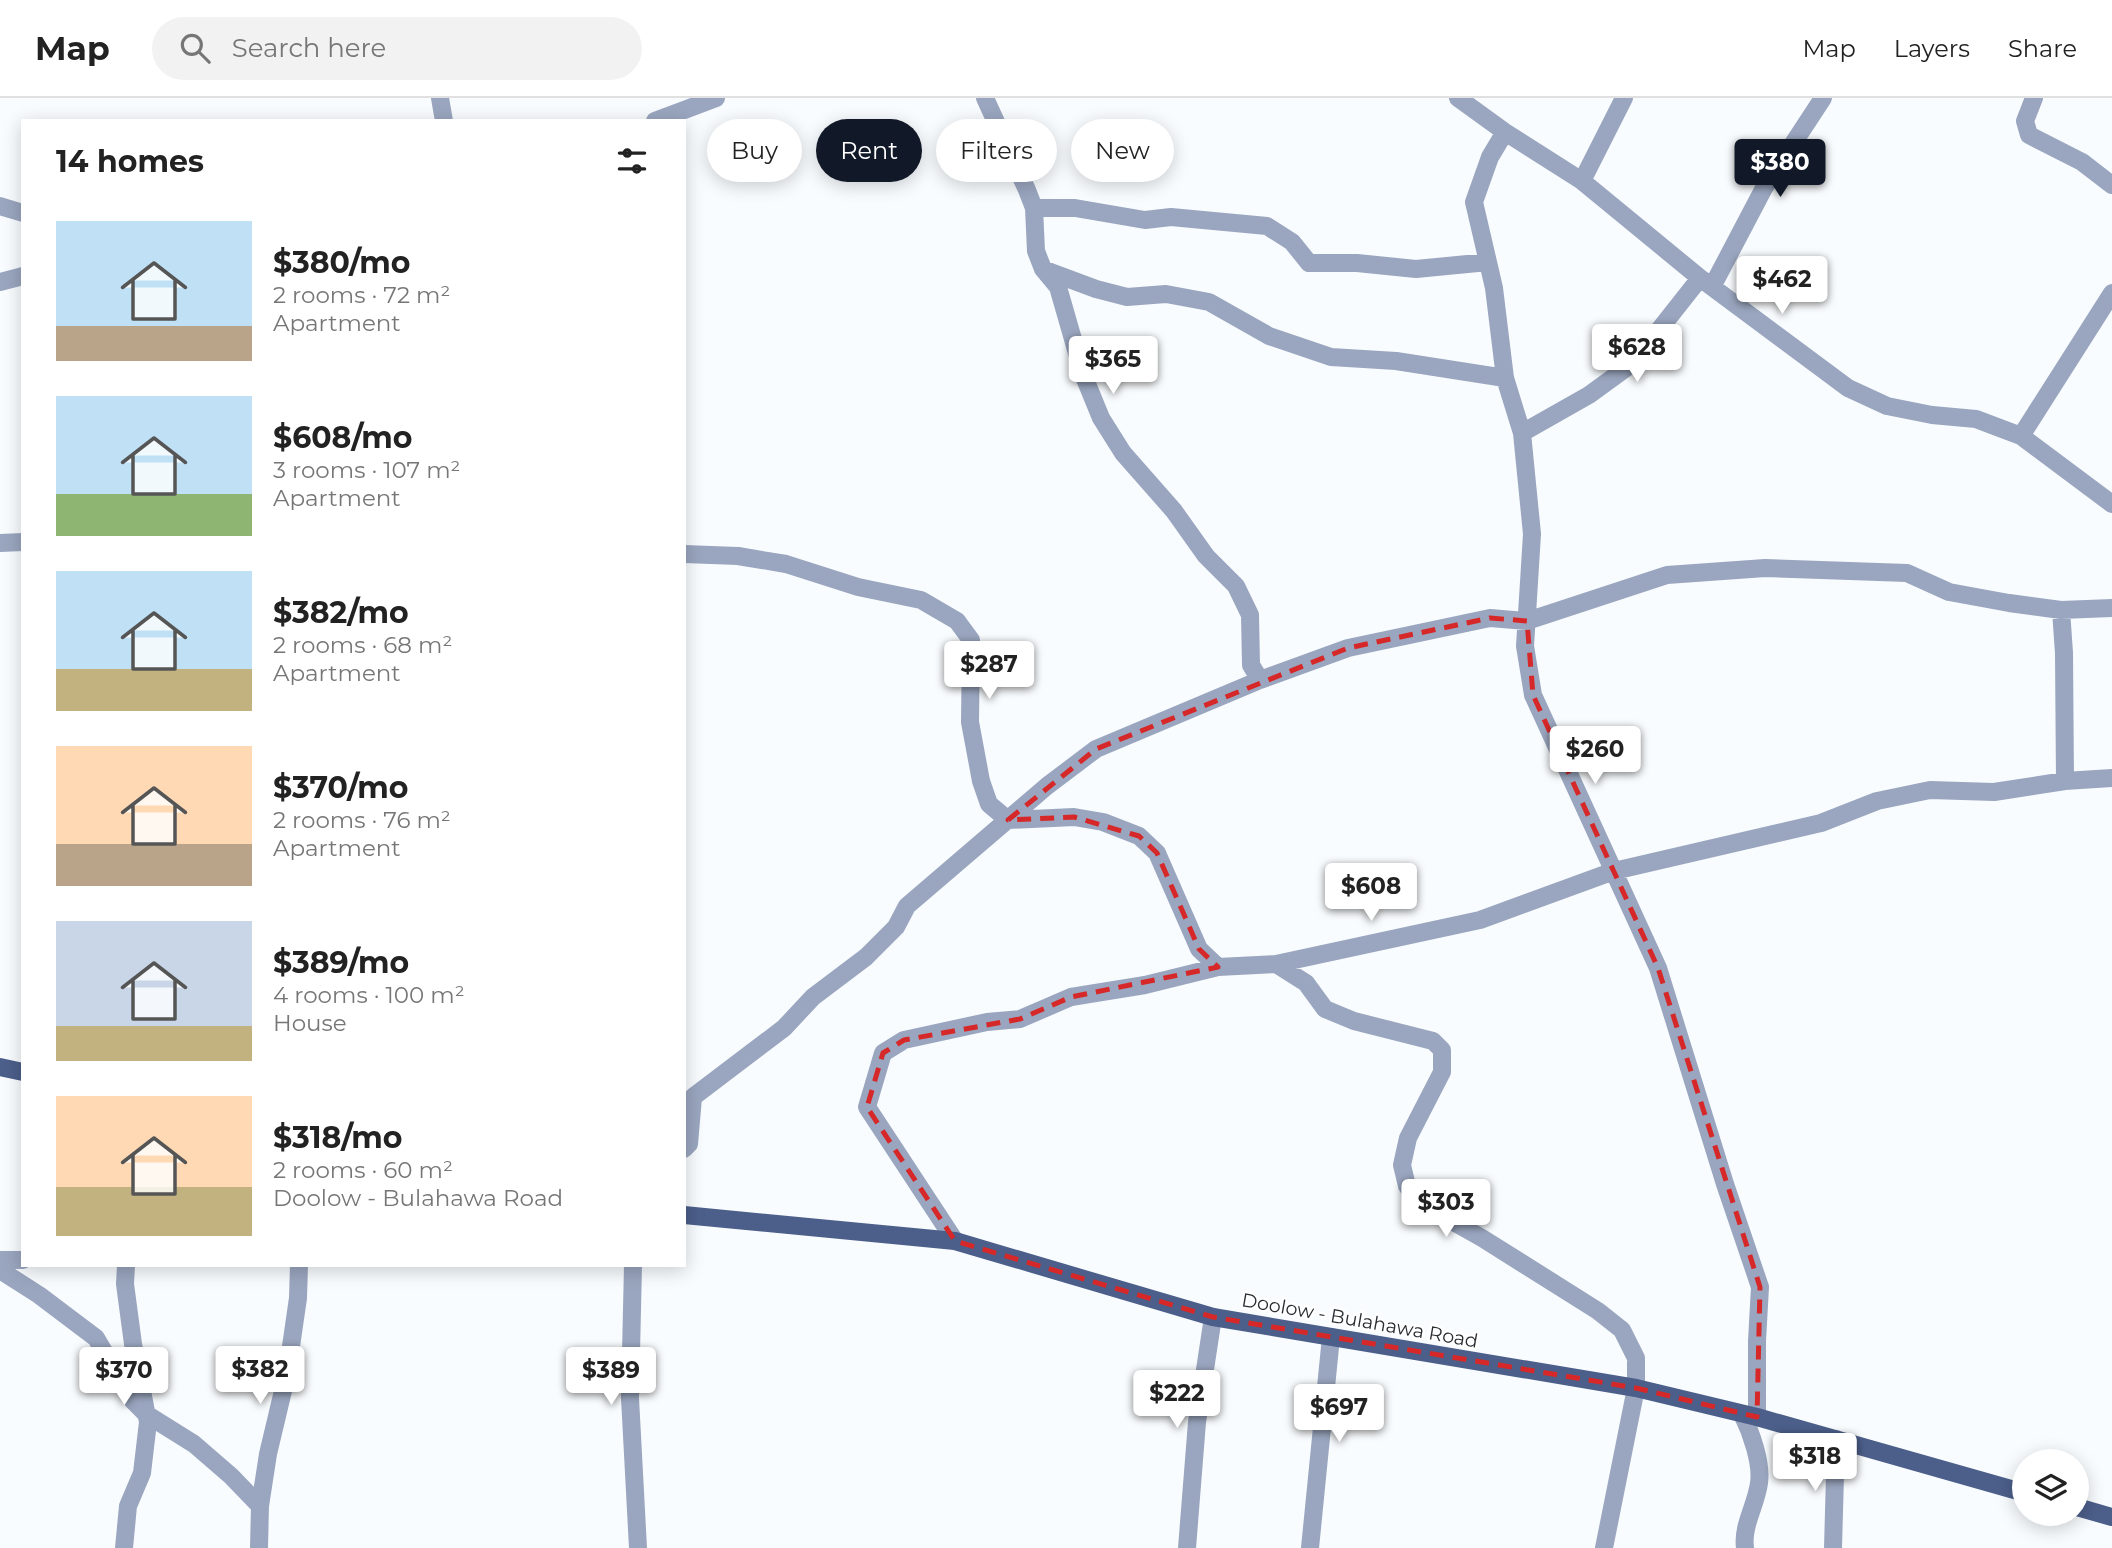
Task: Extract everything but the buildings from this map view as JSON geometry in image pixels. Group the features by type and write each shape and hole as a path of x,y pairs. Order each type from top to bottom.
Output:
{"main road":[{"path":"0,1067 21,1072"},
{"name":"Doolow - Bulahawa Road","path":"686,1216 955,1241 1213,1317 1636,1388 1836,1439 2012,1489"},
{"path":"2089,1510 2112,1517"}],"street":[{"path":"440,98 444,119"},
{"path":"660,119 716,98"},
{"path":"985,98 1034,208 1036,251 1043,269 1058,287 1083,374 1101,418 1123,453 1174,511 1206,556 1236,586 1250,615 1251,665 1260,680"},
{"path":"1458,98 1505,132 1582,181 1706,282 1848,388 1887,406 1932,415 1976,419 2021,436 2112,504"},
{"path":"1582,181 1624,98"},
{"path":"1522,433 1589,395 1633,363 1706,282 1823,98"},
{"path":"2034,98 2025,121 2029,135 2082,162 2112,185"},
{"path":"1505,132 1490,157 1474,202 1494,288 1505,378 1522,433 1532,534 1525,646 1533,695 1658,968 1760,1287 1750,1416 1760,1481 1744,1536 1745,1548"},
{"path":"0,205 21,211"},
{"path":"1034,208 1075,208 1144,220 1171,217 1267,226 1292,242 1309,263 1357,263 1416,269 1488,262"},
{"path":"1043,269 1096,289 1127,297 1166,295 1209,302 1269,336 1331,357 1396,361 1505,378"},
{"path":"0,282 21,277"},
{"path":"2021,436 2112,293"},
{"path":"0,543 21,542"},
{"path":"686,554 738,556 786,564 858,587 921,600 957,621 971,640 970,722 981,781 989,804 1007,820 1074,817 1103,822 1139,836 1157,853 1199,949 1219,967"},
{"path":"686,1147 689,1144 693,1097 784,1028 813,997 866,957 896,926 907,906 1047,786 1096,750 1260,680 1348,648 1490,618 1527,621 1667,575 1765,568 1907,573 1949,592 2061,610 2112,608"},
{"path":"2061,610 2065,781"},
{"path":"955,1241 867,1107 883,1053 904,1040 987,1022 1020,1019 1071,997 1145,985 1219,967 1276,964 1479,920 1614,871 1821,823 1877,801 1930,790 1994,792 2065,781 2112,778"},
{"path":"1276,964 1307,983 1325,1009 1354,1021 1433,1041 1442,1050 1442,1072 1408,1138 1402,1165 1407,1186 1418,1202 1554,1282 1622,1330 1636,1358 1636,1388 1604,1548"},
{"path":"0,1261 21,1260"},
{"path":"124,1548 128,1506 142,1473 148,1422 133,1344 125,1284 126,1267"},
{"path":"259,1548 260,1506 268,1454 287,1374 298,1297 299,1267"},
{"path":"633,1267 630,1398 638,1548"},
{"path":"0,1270 39,1294 96,1338 133,1401 146,1414 194,1444 260,1506"},
{"path":"1187,1548 1197,1422 1213,1317"},
{"path":"1310,1548 1331,1337"},
{"path":"1833,1548 1836,1439"}],"highlighted area":[{"path":"1490,618 1527,621 1533,695 1658,968 1760,1287 1757,1417 1636,1388 1213,1317 955,1241 867,1107 883,1053 904,1040 1020,1019 1071,997 1218,967 1199,949 1157,853 1139,836 1074,817 1008,820 1096,749 1348,648"}]}
